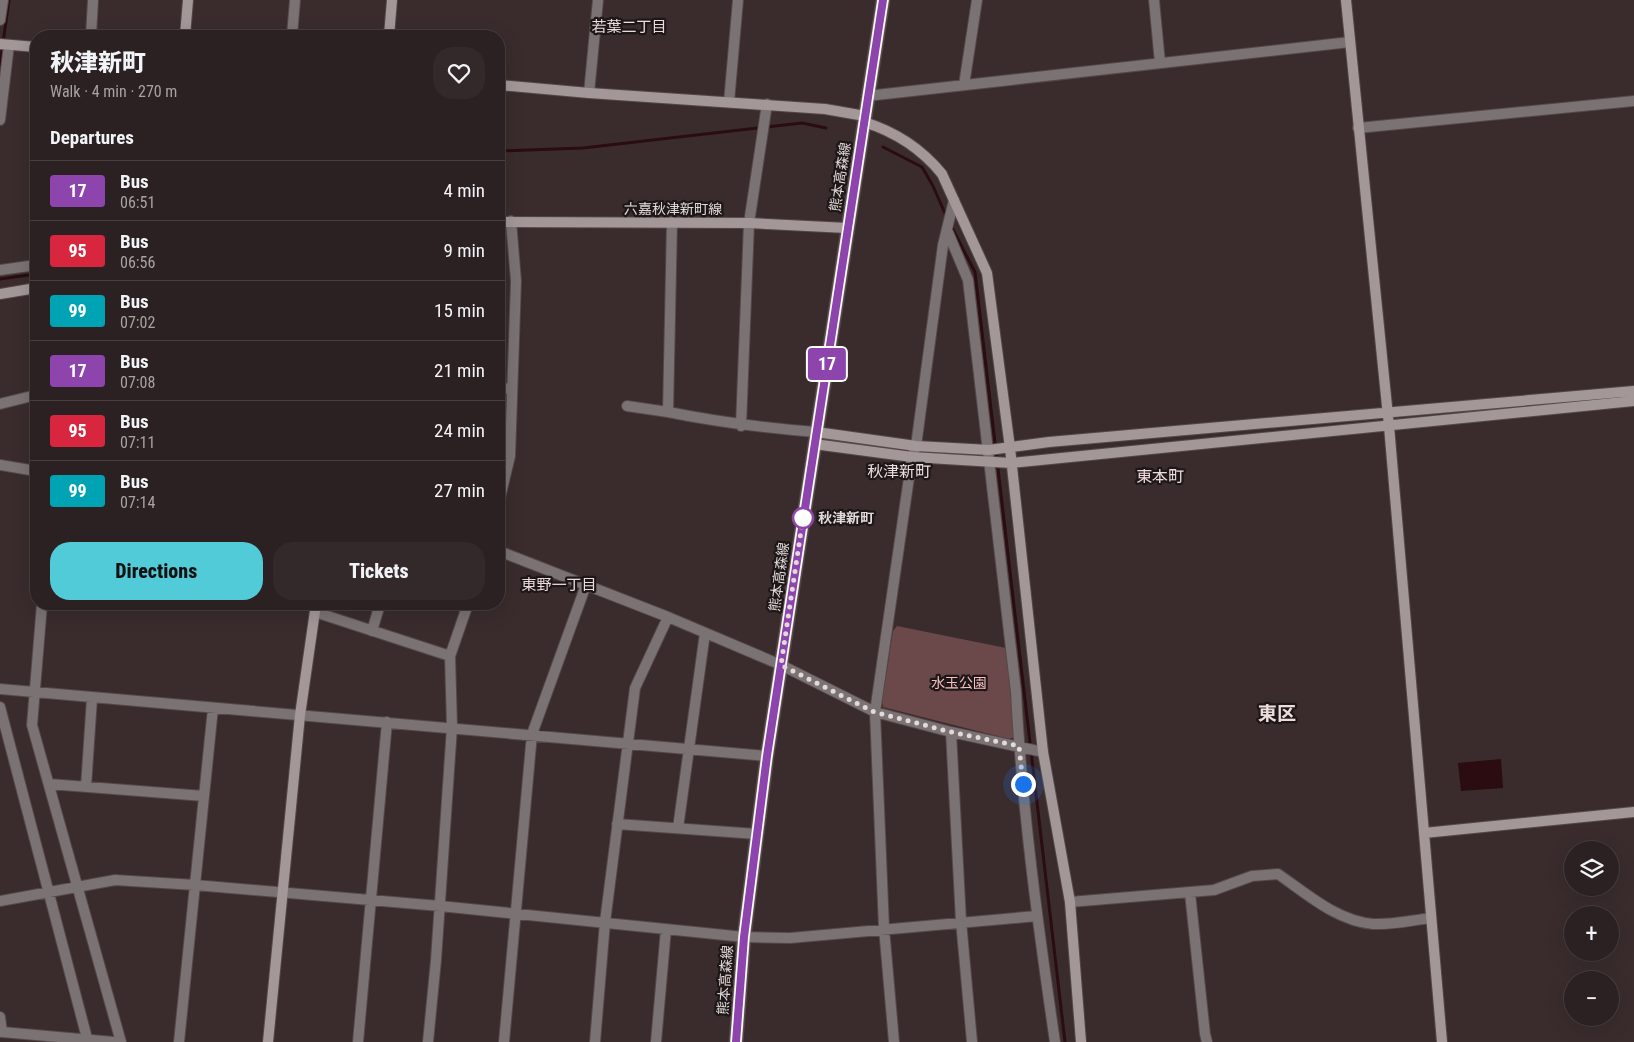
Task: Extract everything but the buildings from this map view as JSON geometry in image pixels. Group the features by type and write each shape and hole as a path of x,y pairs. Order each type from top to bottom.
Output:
{"main road":[{"name":"熊本高森線","path":"736,1042 744,937 767,756 883,0"}],"street":[{"path":"0,20 3,0"},
{"path":"90,30 93,0"},
{"path":"186,30 188,0"},
{"path":"292,30 295,0"},
{"path":"390,30 392,0"},
{"path":"590,93 598,0"},
{"path":"729,102 738,0"},
{"path":"964,85 977,0"},
{"path":"1154,0 1160,63"},
{"path":"1346,0 1389,426 1442,1042"},
{"path":"867,96 1350,42"},
{"path":"0,120 5,45 30,46"},
{"path":"505,86 826,109 865,119 881,127 926,153 942,174 953,205 986,273 1040,752 1070,902 1081,1042"},
{"path":"1358,128 1634,101"},
{"path":"741,426 749,223 767,104"},
{"path":"894,1042 884,928 874,712 912,458 916,446 947,230 953,205"},
{"name":"六嘉秋津新町線","path":"505,222 749,223 847,228"},
{"path":"505,477 510,456 516,281 511,222"},
{"path":"668,412 672,222"},
{"path":"947,230 968,280 1016,692 1037,916 1054,1042"},
{"path":"0,270 30,266"},
{"path":"0,294 30,289"},
{"path":"505,389 512,388"},
{"path":"815,438 989,450 1049,442 1634,391"},
{"path":"0,404 30,396"},
{"path":"627,406 712,419 912,458 1006,463 1634,401"},
{"path":"0,465 30,470"},
{"path":"505,553 668,617 781,665 874,712 1040,752"},
{"path":"504,1042 532,734 586,584"},
{"path":"42,610 32,726 121,1042"},
{"path":"268,1042 300,715 316,610"},
{"path":"321,610 372,630 450,656"},
{"path":"372,630 378,610"},
{"path":"428,1042 440,906 452,727 450,656 466,610"},
{"path":"595,1042 605,922 635,688 668,617"},
{"path":"678,828 705,633"},
{"path":"0,689 767,756"},
{"path":"86,787 92,698"},
{"path":"0,708 88,1041"},
{"path":"178,1042 213,708"},
{"path":"358,1042 387,722"},
{"path":"951,732 961,922 972,1042"},
{"path":"49,784 204,796"},
{"path":"1424,833 1634,812"},
{"path":"617,824 757,834"},
{"path":"1070,902 1214,890 1252,876 1271,873 1278,874 1336,913 1349,918 1374,924 1431,918"},
{"path":"0,901 115,880 440,906 744,937 790,938 884,928 1037,916"},
{"path":"1190,893 1205,1034 1208,1042"},
{"path":"656,1042 666,929"},
{"path":"0,1017 1,1032 114,1042"}],"green space":[{"name":"水玉公園","path":"897,626 1006,648 1015,737 1009,739 883,707 882,702 893,631"}],"shaded area":[{"path":"1501,759 1503,788 1461,791 1458,763"}],"waterway":[{"path":"0,65 9,0"},
{"path":"505,151 583,148 802,123 826,128"},
{"path":"883,147 922,167 933,186 947,218"},
{"path":"951,226 975,272 1065,1042"},
{"path":"0,279 30,275"}],"bus line":[{"name":"17","path":"736,1042 744,937 767,756 883,0"}],"place":[{"name":"秋津新町","path":"803,518"}],"district":[{"name":"若葉二丁目","path":"629,27"},
{"name":"秋津新町","path":"899,471"},
{"name":"東本町","path":"1160,476"},
{"name":"東野一丁目","path":"559,585"},
{"name":"東区","path":"1277,713"}],"route":[{"path":"803,518 781,665 874,712 951,732 1019,746 1023,784"}]}
